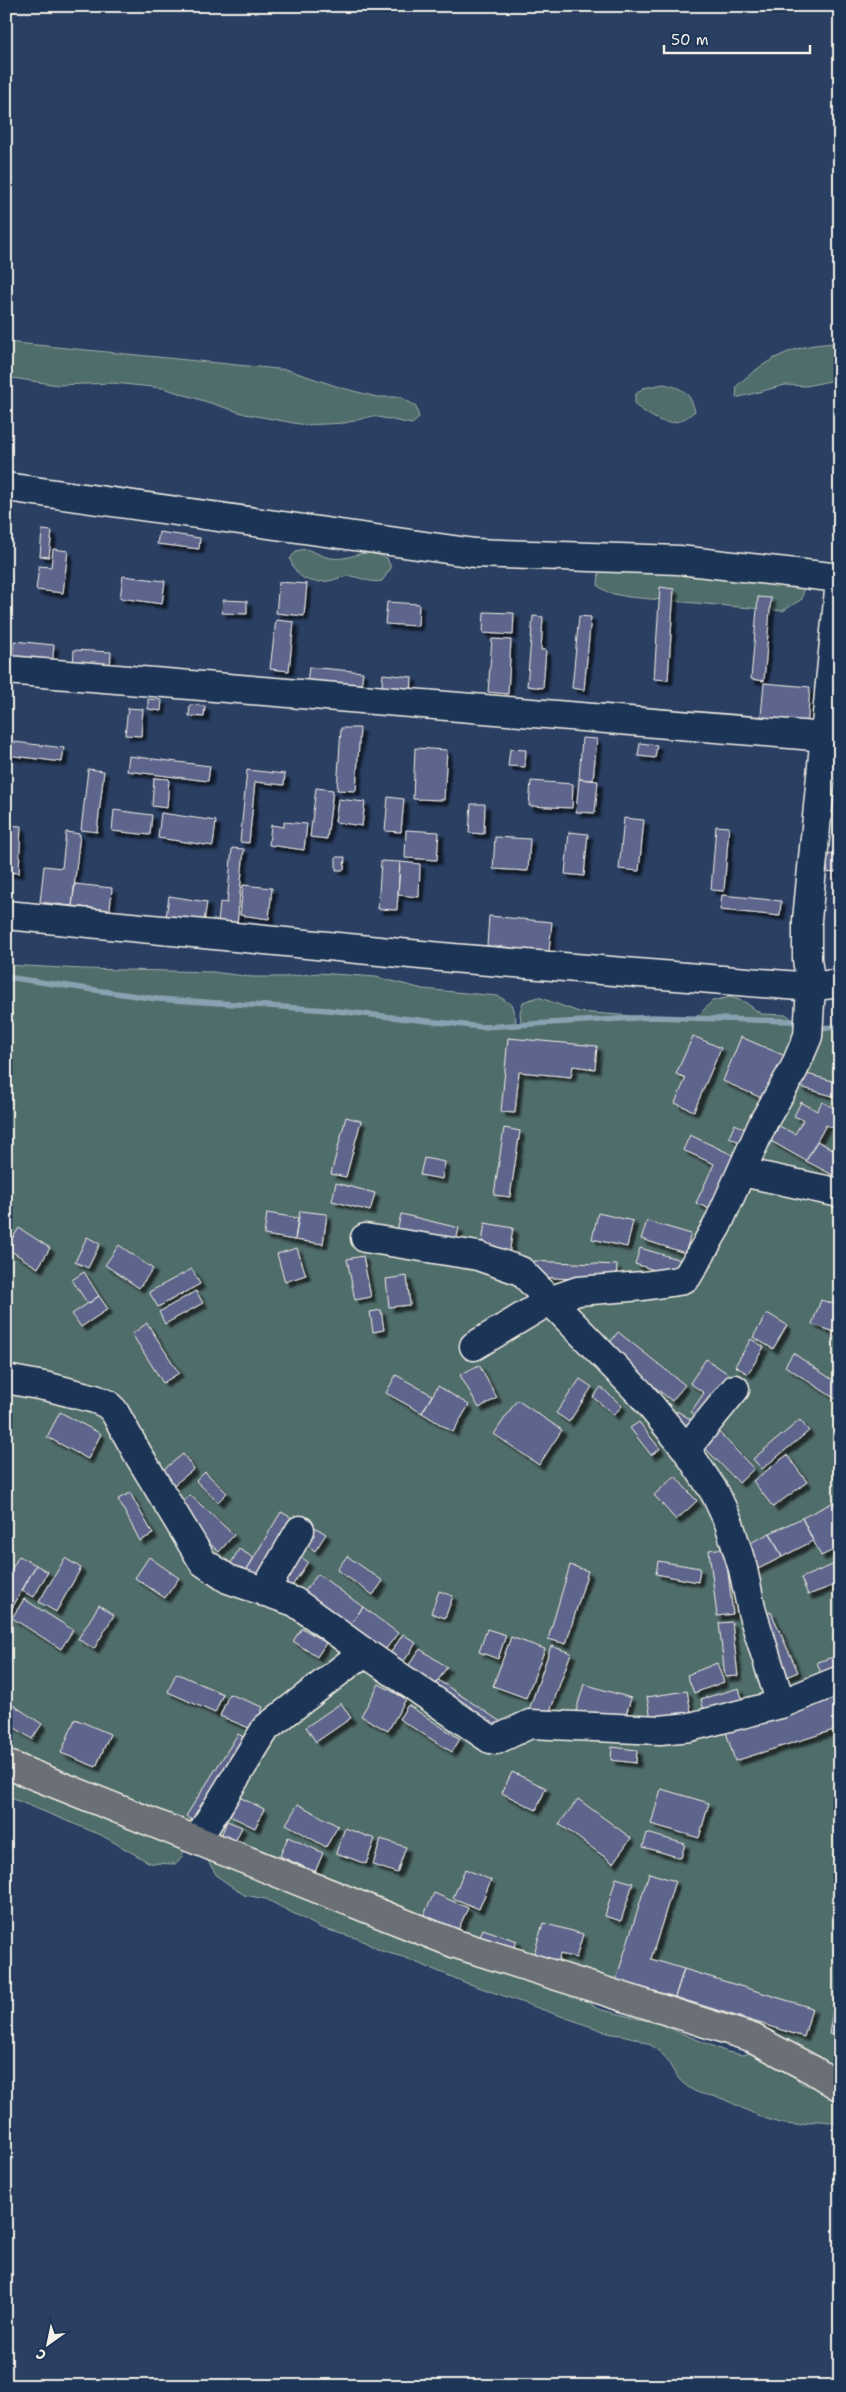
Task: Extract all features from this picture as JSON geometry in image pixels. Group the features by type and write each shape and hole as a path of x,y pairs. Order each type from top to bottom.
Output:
{"main road":[{"path":"6,1764 456,1944 753,2038 813,2070 840,2087"}],"street":[{"path":"6,487 475,553 679,560 840,579 807,920 807,959 810,994 808,1036 794,1069 764,1121 717,1226 687,1276 678,1281 643,1286 578,1291 549,1301 474,1346"},
{"path":"6,670 826,737"},
{"path":"6,915 810,994 840,983"},
{"path":"742,1172 840,1193"},
{"path":"365,1238 478,1256 522,1271 641,1394 686,1449 715,1493 729,1523 743,1569 752,1612 780,1704"},
{"path":"6,1379 49,1387 107,1404 114,1411 203,1562 228,1579 295,1602 490,1739 496,1740 530,1724 660,1730 690,1727 780,1704 840,1680"},
{"path":"686,1449 735,1388"},
{"path":"264,1592 300,1530"},
{"path":"197,1840 266,1728 364,1652"}],"green space":[{"path":"6,342 288,370 342,388 377,397 400,397 416,406 419,418 412,424 373,416 345,423 305,425 245,414 163,388 113,383 58,385 6,377"},
{"path":"840,342 840,379 806,386 785,385 736,398 737,386 760,367 777,357 804,347"},
{"path":"664,384 676,387 688,395 695,411 679,421 671,423 650,416 635,405 635,395 643,388"},
{"path":"305,549 331,558 346,558 369,553 387,558 391,568 382,581 377,582 348,576 333,580 312,581 297,572 290,559 296,551"},
{"path":"604,565 805,582 802,599 783,611 629,597 609,593 598,586 599,569"},
{"path":"6,965 213,972 252,977 285,977 319,973 376,977 423,989 498,996 511,1004 516,1019 515,1025 521,1024 520,1012 523,1002 538,997 579,1012 690,1018 699,1015 712,1001 730,997 745,1002 761,1014 787,1015 798,1024 808,1028 840,1027 840,2087 813,2070 753,2038 589,1987 591,2004 598,2009 657,2023 727,2052 743,2055 754,2052 766,2053 779,2062 801,2083 833,2095 840,2100 840,2123 817,2121 798,2125 785,2124 758,2115 723,2099 699,2093 681,2081 664,2056 647,2043 626,2036 612,2034 464,1982 403,1957 381,1951 359,1939 321,1928 266,1899 244,1895 217,1876 206,1858 202,1841 60,1784 49,1786 35,1777 34,1773 19,1767 16,1773 6,1772"},
{"path":"6,1777 184,1848 182,1858 175,1864 150,1863 101,1835 6,1796"}],"building":[{"path":"42,530 52,531 49,557 40,556"},
{"path":"159,532 200,538 199,549 157,544"},
{"path":"53,549 68,551 63,593 36,590 39,566 51,567"},
{"path":"123,576 165,581 162,604 120,598"},
{"path":"279,582 307,584 304,616 276,613"},
{"path":"660,587 674,589 668,680 654,679"},
{"path":"758,597 771,598 764,681 751,679"},
{"path":"223,600 247,601 247,614 222,613"},
{"path":"387,602 419,604 418,626 385,624"},
{"path":"484,612 514,613 513,635 483,633"},
{"path":"533,616 543,617 541,650 546,650 543,688 527,686"},
{"path":"579,616 591,617 584,690 572,688"},
{"path":"276,620 294,622 289,671 270,669"},
{"path":"492,639 511,640 508,694 488,692"},
{"path":"14,641 54,645 52,667 12,663"},
{"path":"74,650 111,652 110,672 73,669"},
{"path":"309,667 363,672 360,696 306,691"},
{"path":"383,674 412,677 411,699 381,697"},
{"path":"764,683 810,687 807,731 760,727"},
{"path":"148,699 162,700 161,711 148,709"},
{"path":"190,705 205,706 204,717 189,716"},
{"path":"128,708 143,709 141,736 125,735"},
{"path":"341,728 360,728 356,791 337,790"},
{"path":"582,738 597,739 593,780 579,779"},
{"path":"6,741 64,748 62,762 6,755"},
{"path":"640,743 657,745 655,758 638,756"},
{"path":"415,748 447,750 444,800 413,799"},
{"path":"510,749 526,750 525,767 508,766"},
{"path":"129,756 210,766 208,781 127,771"},
{"path":"88,769 104,771 97,832 81,830"},
{"path":"247,770 285,774 284,785 255,782 249,843 240,842"},
{"path":"154,778 169,779 167,808 152,806"},
{"path":"579,779 598,781 595,813 576,812"},
{"path":"531,781 573,784 572,808 529,806"},
{"path":"316,788 333,790 327,839 310,837"},
{"path":"388,797 404,799 401,832 385,831"},
{"path":"338,799 365,802 362,826 335,822"},
{"path":"471,804 485,804 484,834 469,833"},
{"path":"114,810 152,815 150,835 112,831"},
{"path":"161,813 216,821 213,846 158,838"},
{"path":"624,818 644,820 639,871 619,869"},
{"path":"284,822 307,824 304,850 269,845 271,825 284,827"},
{"path":"6,825 21,826 19,873 6,872"},
{"path":"716,826 729,827 724,891 711,890"},
{"path":"406,830 439,832 437,860 405,858"},
{"path":"66,832 80,834 72,906 40,902 44,866 62,868"},
{"path":"569,832 588,834 584,876 565,874"},
{"path":"495,837 530,839 528,871 493,869"},
{"path":"232,848 244,849 237,926 218,924 220,902 227,903"},
{"path":"840,853 840,871 828,873 826,855"},
{"path":"336,857 345,857 344,870 336,870"},
{"path":"381,861 400,862 397,910 378,909"},
{"path":"400,862 420,864 419,897 398,895"},
{"path":"75,884 112,888 110,910 72,906"},
{"path":"243,885 272,888 269,919 240,915"},
{"path":"722,895 781,901 780,916 720,910"},
{"path":"169,896 207,902 204,922 166,917"},
{"path":"489,916 552,922 549,952 487,946"},
{"path":"693,1036 721,1048 694,1111 675,1103 686,1078 676,1074"},
{"path":"741,1037 785,1056 766,1100 723,1081"},
{"path":"508,1038 597,1046 595,1069 573,1066 571,1077 519,1072 515,1113 501,1112"},
{"path":"803,1073 840,1083 840,1098 800,1087"},
{"path":"801,1102 817,1111 822,1102 840,1111 833,1128 826,1125 806,1161 771,1141 779,1126 795,1134 803,1120 794,1116"},
{"path":"346,1117 361,1121 346,1177 331,1174"},
{"path":"735,1124 751,1132 745,1145 729,1137"},
{"path":"504,1128 520,1131 510,1197 494,1195"},
{"path":"690,1135 737,1157 712,1210 696,1203 714,1164 683,1150"},
{"path":"817,1141 840,1153 840,1179 806,1161"},
{"path":"424,1158 445,1162 442,1179 420,1175"},
{"path":"336,1183 375,1193 370,1211 332,1201"},
{"path":"300,1211 327,1214 323,1244 295,1240"},
{"path":"267,1213 298,1218 295,1240 264,1235"},
{"path":"598,1213 633,1221 627,1247 592,1239"},
{"path":"401,1214 459,1228 454,1250 396,1236"},
{"path":"647,1221 691,1234 685,1253 641,1239"},
{"path":"485,1223 513,1228 509,1255 481,1250"},
{"path":"19,1228 50,1248 38,1268 6,1248"},
{"path":"87,1237 100,1244 88,1268 75,1262"},
{"path":"119,1245 153,1269 139,1288 105,1265"},
{"path":"297,1248 306,1275 285,1282 277,1254"},
{"path":"640,1248 681,1260 677,1277 635,1264"},
{"path":"363,1256 371,1297 355,1300 347,1259"},
{"path":"534,1261 617,1265 616,1281 534,1277"},
{"path":"192,1269 200,1284 158,1307 149,1292"},
{"path":"84,1272 99,1296 88,1304 72,1280"},
{"path":"407,1276 410,1305 389,1307 386,1279"},
{"path":"196,1291 203,1303 165,1324 159,1312"},
{"path":"99,1296 108,1309 81,1327 72,1314"},
{"path":"821,1300 840,1306 840,1334 812,1324"},
{"path":"381,1310 384,1330 373,1332 370,1312"},
{"path":"767,1313 787,1325 773,1349 753,1337"},
{"path":"147,1323 179,1373 163,1383 132,1334"},
{"path":"618,1332 685,1385 672,1401 606,1348"},
{"path":"751,1339 764,1347 748,1374 735,1366"},
{"path":"793,1353 840,1385 840,1402 785,1366"},
{"path":"706,1359 733,1377 703,1421 691,1412 704,1393 690,1383"},
{"path":"479,1365 497,1398 479,1408 460,1375"},
{"path":"396,1375 432,1395 422,1413 386,1393"},
{"path":"580,1379 592,1387 569,1422 556,1413"},
{"path":"438,1386 469,1405 453,1432 422,1413"},
{"path":"601,1387 622,1406 614,1415 593,1397"},
{"path":"517,1400 562,1430 539,1465 494,1434"},
{"path":"677,1411 695,1422 687,1436 669,1425"},
{"path":"60,1412 101,1434 88,1459 47,1437"},
{"path":"800,1420 809,1431 762,1469 753,1459"},
{"path":"639,1422 660,1449 651,1455 630,1428"},
{"path":"715,1428 754,1469 739,1483 700,1443"},
{"path":"183,1454 194,1469 170,1488 158,1474"},
{"path":"787,1455 807,1482 773,1507 753,1481"},
{"path":"205,1472 227,1493 218,1502 196,1481"},
{"path":"675,1476 697,1501 676,1520 654,1495"},
{"path":"130,1493 153,1534 140,1541 118,1499"},
{"path":"190,1495 234,1535 219,1552 175,1511"},
{"path":"834,1502 840,1513 840,1547 821,1556 802,1518"},
{"path":"281,1512 294,1519 255,1587 241,1579"},
{"path":"802,1518 813,1541 782,1557 770,1533"},
{"path":"313,1526 326,1534 315,1551 303,1542"},
{"path":"770,1533 782,1557 754,1571 742,1547"},
{"path":"725,1548 733,1614 717,1616 709,1550"},
{"path":"239,1549 254,1558 241,1579 227,1570"},
{"path":"295,1553 308,1562 288,1592 275,1584"},
{"path":"19,1556 36,1565 6,1619 6,1579"},
{"path":"347,1556 383,1581 373,1595 337,1570"},
{"path":"149,1557 179,1578 165,1598 135,1578"},
{"path":"65,1558 81,1568 56,1612 39,1602"},
{"path":"658,1561 700,1568 698,1582 656,1574"},
{"path":"840,1562 840,1583 808,1595 801,1578"},
{"path":"36,1565 48,1572 34,1597 22,1591"},
{"path":"570,1565 588,1571 566,1644 548,1639"},
{"path":"318,1574 363,1607 347,1629 301,1596"},
{"path":"439,1591 453,1596 445,1618 431,1613"},
{"path":"24,1599 73,1630 61,1649 12,1618"},
{"path":"99,1605 114,1615 94,1649 78,1639"},
{"path":"363,1607 398,1633 382,1654 347,1629"},
{"path":"771,1612 798,1672 784,1678 757,1618"},
{"path":"732,1622 738,1676 725,1677 719,1623"},
{"path":"302,1628 326,1643 317,1657 293,1641"},
{"path":"487,1629 506,1635 498,1659 479,1652"},
{"path":"403,1634 416,1643 397,1672 384,1663"},
{"path":"511,1637 545,1649 526,1698 493,1686"},
{"path":"551,1646 571,1653 547,1720 528,1713"},
{"path":"420,1649 447,1667 433,1688 406,1669"},
{"path":"840,1655 840,1674 823,1680 817,1662"},
{"path":"717,1663 724,1682 694,1693 687,1675"},
{"path":"176,1673 223,1694 215,1713 168,1692"},
{"path":"438,1680 504,1724 495,1738 429,1694"},
{"path":"379,1684 406,1699 388,1731 361,1716"},
{"path":"584,1684 631,1698 623,1725 576,1711"},
{"path":"739,1688 743,1703 705,1714 701,1699"},
{"path":"687,1691 692,1717 652,1724 647,1697"},
{"path":"229,1694 263,1707 254,1730 220,1716"},
{"path":"840,1697 840,1728 735,1761 726,1732"},
{"path":"7,1701 42,1724 32,1739 6,1722"},
{"path":"341,1703 351,1718 316,1742 306,1727"},
{"path":"408,1705 460,1739 452,1752 399,1719"},
{"path":"75,1719 110,1734 96,1767 61,1753"},
{"path":"238,1734 250,1741 198,1824 186,1816"},
{"path":"612,1747 637,1750 636,1763 611,1760"},
{"path":"512,1772 546,1788 536,1810 502,1793"},
{"path":"661,1789 709,1803 699,1838 651,1824"},
{"path":"239,1797 264,1809 255,1828 230,1816"},
{"path":"578,1799 631,1838 613,1863 559,1824"},
{"path":"298,1804 338,1826 326,1847 286,1824"},
{"path":"227,1821 242,1827 235,1842 221,1836"},
{"path":"345,1828 375,1839 366,1864 336,1853"},
{"path":"647,1833 685,1844 681,1858 643,1847"},
{"path":"288,1837 323,1853 315,1872 280,1856"},
{"path":"381,1839 406,1847 397,1873 373,1865"},
{"path":"465,1869 491,1880 479,1909 453,1898"},
{"path":"649,1873 675,1881 651,1959 684,1969 675,1997 616,1980"},
{"path":"616,1878 633,1883 621,1921 605,1916"},
{"path":"434,1893 468,1908 457,1932 423,1917"},
{"path":"543,1923 583,1934 576,1958 560,1954 558,1964 533,1957"},
{"path":"483,1929 517,1941 512,1954 478,1941"},
{"path":"840,1968 840,2036 829,2034"},
{"path":"684,1969 812,2008 804,2037 675,1997"}],"waterway":[{"path":"6,977 157,999 328,1010 482,1027 653,1017 791,1021 801,1025"},
{"path":"814,1028 840,1027"}]}
